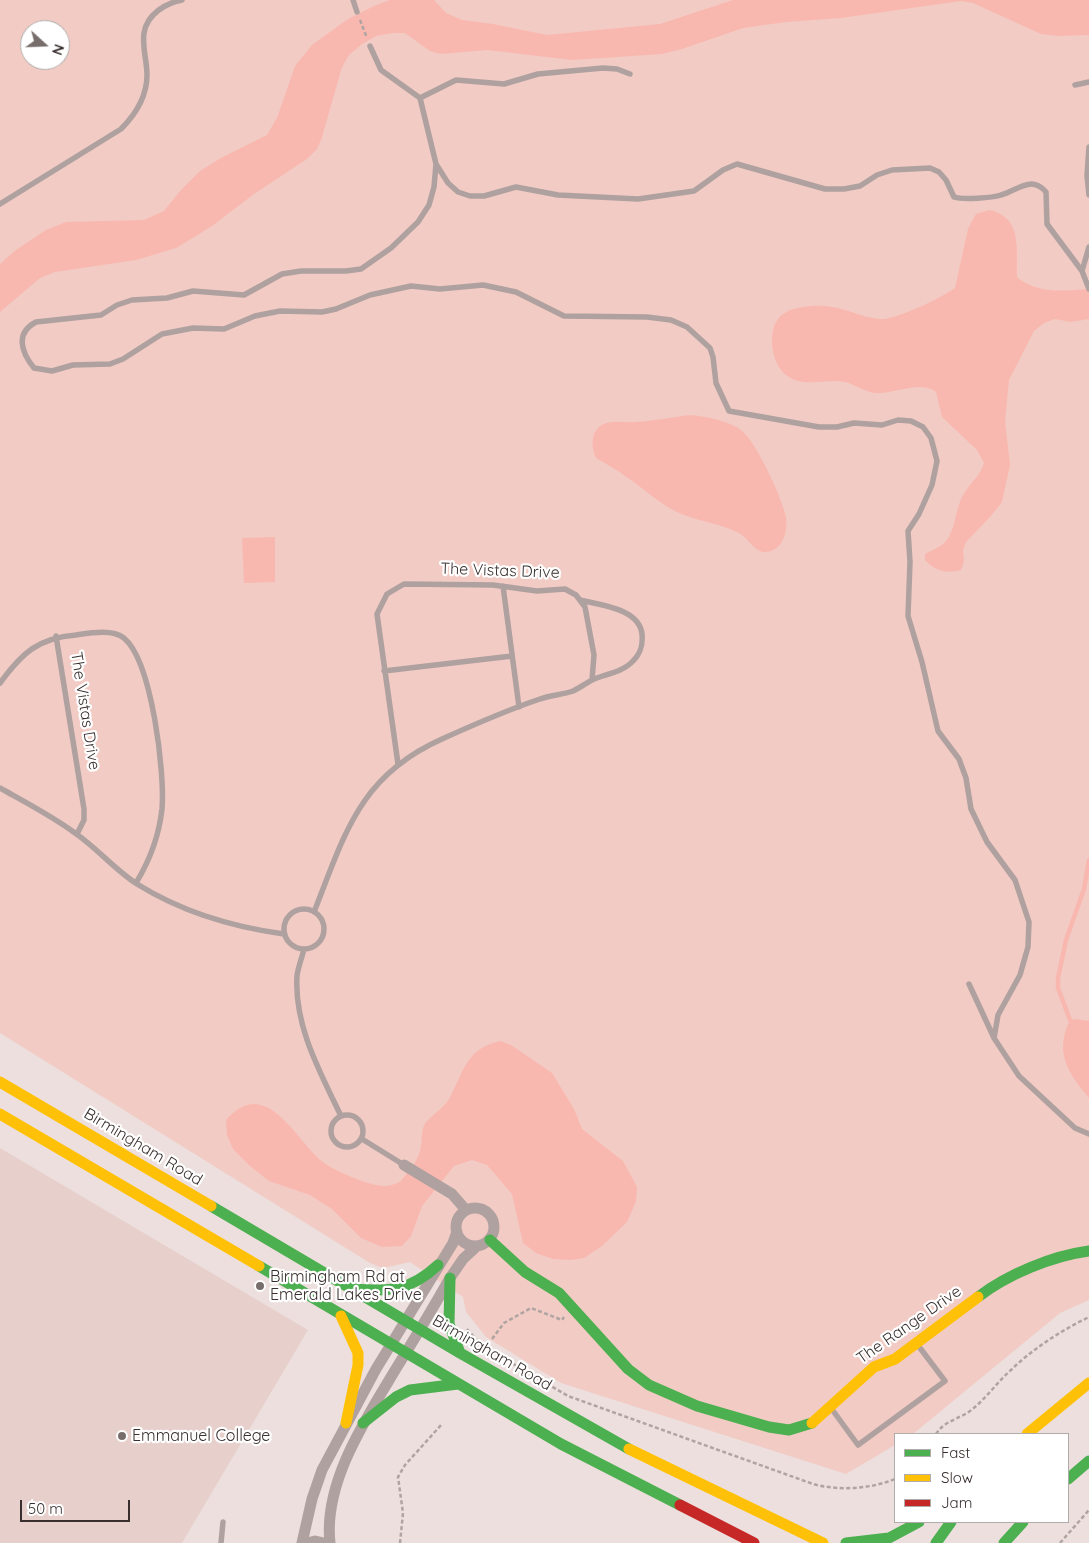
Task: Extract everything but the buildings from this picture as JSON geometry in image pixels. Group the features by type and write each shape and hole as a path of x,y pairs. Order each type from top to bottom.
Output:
{"street":[{"name":"Birmingham Road","path":"0,1082 420,1330 667,1469 823,1543"},
{"path":"0,1114 341,1316 601,1466 754,1543"},
{"path":"404,1165 452,1194 466,1210"},
{"path":"302,1543 312,1499 322,1470 346,1422 391,1344 453,1243 457,1232 458,1219 466,1210 474,1208 488,1212 494,1226 490,1240 477,1246 462,1259 363,1423 334,1495 328,1528 330,1543"},
{"path":"457,1232 464,1243 477,1246"},
{"name":"The Range Drive","path":"490,1240 525,1272 558,1293 574,1307 628,1369 649,1385 678,1399 769,1427 789,1430 812,1423 831,1408 874,1367 895,1359 994,1285 1038,1266 1075,1253 1089,1251"},
{"path":"351,1288 393,1289 414,1286 423,1281 438,1266"},
{"path":"450,1278 446,1314 448,1330 460,1353"},
{"path":"341,1316 358,1352 358,1365 346,1422"},
{"path":"1028,1433 1089,1383"},
{"path":"363,1423 396,1397 410,1390 458,1384"},
{"path":"1069,1478 1089,1462"},
{"path":"846,1543 889,1538 917,1523"},
{"path":"936,1543 950,1523"},
{"path":"1004,1543 1021,1523"},
{"path":"1025,1536 1027,1523"},
{"path":"307,1543 315,1541 324,1543"}],"lane":[{"path":"0,204 121,129 136,114 147,77 144,32 153,15 163,6 182,0"},
{"path":"356,1 357,12"},
{"path":"370,46 381,70 420,98 436,164 434,187 429,205 418,222 376,260 361,268 346,271 301,271 282,274 244,295 193,291 167,298 132,300 117,305 100,315 36,322 23,333 22,343 25,357 34,368 52,371 73,365 110,364 123,359 162,334 194,328 224,329 254,316 280,311 322,312 336,309 370,295 411,286 440,289 482,285 516,292 564,316 647,317 671,320 688,327 710,348 716,383 729,411 819,427 837,427 854,423 882,425 898,420 911,421 923,427 931,438 937,461 932,485 920,514 908,531 910,562 908,616 922,662 938,731 959,759 966,778 971,809 987,842 1015,880 1030,922 1028,947 1020,975 998,1015 994,1038"},
{"path":"420,98 456,80 504,84 538,74 603,68 617,69 630,74"},
{"path":"1074,85 1089,82"},
{"path":"1089,146 1087,176 1089,195"},
{"path":"436,164 448,183 458,192 470,196 484,196 516,187 558,195 638,199 694,191 723,170 736,164 808,186 835,189 860,186 878,175 892,170 930,168 939,172 946,180 954,198 964,200 999,196 1030,183 1040,185 1046,192 1047,224 1082,270 1089,289"},
{"path":"1082,270 1089,248"},
{"name":"The Vistas Drive","path":"398,764 377,614 387,594 404,584 503,586 537,591 565,589 580,600 621,610 636,622 642,632 642,650 633,662 622,669 592,680"},
{"path":"503,586 519,707"},
{"path":"314,912 339,847 356,812 378,781 398,764 440,740 540,699 573,691 592,680 594,655 592,638 585,607 580,600"},
{"path":"56,636 110,633 123,637 136,651 144,670 155,726 162,785 162,808 155,842 145,868 136,883"},
{"name":"The Vistas Drive","path":"0,683 17,661 32,648 56,636 84,809 84,820 77,834"},
{"path":"384,671 512,656"},
{"path":"0,788 77,834 136,883 189,911 262,931 284,934"},
{"path":"308,909 314,912 323,922 323,934 316,945 304,949 291,945 284,934 286,920 295,911 308,909"},
{"path":"304,949 297,975 299,1008 316,1065 341,1116"},
{"path":"969,984 994,1038 1019,1076 1075,1128 1089,1134"},
{"path":"346,1115 357,1118 364,1128 362,1139 354,1147 343,1148 333,1141 331,1135 332,1124 341,1116 346,1115"},
{"path":"362,1139 404,1165"},
{"path":"831,1408 858,1445 945,1381 916,1342"},
{"path":"221,1543 223,1522"}],"path":[{"path":"357,12 370,46"},
{"path":"492,1339 504,1324 531,1308 562,1320 574,1307"},
{"path":"937,1433 946,1423 969,1412 1012,1368 1038,1348 1069,1327 1089,1317"},
{"path":"464,1324 473,1338 481,1345 568,1396 813,1484 848,1488 883,1484 894,1478"},
{"path":"400,1543 403,1513 398,1477 405,1465 442,1424"},
{"path":"1060,1543 1089,1510"}],"shaded area":[{"path":"0,0 1089,0 1089,1300 1060,1313 914,1433 894,1433 894,1446 846,1474 561,1383 486,1337 466,1312 463,1297 410,1262 383,1268 370,1263 0,1033"},
{"path":"390,0 434,0 446,13 462,20 547,35 660,24 733,0 1089,0 1089,35 1059,36 1041,34 973,3 961,1 841,18 786,22 743,28 662,54 572,60 487,50 441,54 430,51 405,33 376,36 362,44 349,55 342,67 322,137 317,149 307,159 254,194 212,226 176,248 136,260 55,272 40,278 0,312 0,264 16,250 46,230 66,222 144,220 164,211 200,171 221,158 267,135 277,118 295,66 312,45 348,19"},
{"path":"989,210 1008,219 1013,227 1017,245 1017,277 1042,289 1061,291 1089,289 1089,319 1071,322 1055,319 1044,323 1034,331 1009,380 1005,421 1010,465 1002,502 966,542 963,550 964,561 961,570 950,572 937,569 929,564 925,560 925,554 942,545 947,540 953,527 961,498 978,475 984,463 977,450 942,417 936,392 923,387 915,387 877,393 869,392 845,382 808,382 793,379 786,375 777,364 772,340 778,319 785,313 798,308 822,306 839,308 870,317 886,319 929,303 955,288 968,229 976,214"},
{"path":"691,415 730,424 741,430 754,446 761,457 784,508 786,517 785,534 777,548 772,551 762,552 739,533 675,511 596,458 593,449 594,434 604,424"},
{"path":"275,537 275,582 244,583 242,538"},
{"path":"1070,1020 1089,1021 1089,1098 1075,1080 1063,1052 1065,1032"},
{"path":"500,1041 511,1045 552,1073 574,1109 582,1129 623,1161 637,1187 636,1201 627,1222 602,1246 584,1258 571,1260 553,1259 536,1253 523,1243 512,1194 487,1165 472,1160 454,1166 422,1206 411,1236 402,1246 382,1247 361,1238 332,1209 310,1195 269,1181 233,1149 227,1135 226,1120 241,1107 255,1104 268,1107 280,1116 324,1163 354,1178 379,1186 389,1186 400,1182 411,1169 418,1158 425,1125 447,1102 462,1071 472,1056 488,1045"},
{"name":"Emmanuel College","path":"0,1148 308,1330 182,1543 0,1543"}],"waterway":[{"path":"1070,1020 1058,988 1058,978 1066,940 1084,889 1089,860"}],"traffic: fast":[{"path":"211,1206 460,1353 629,1449"},
{"path":"490,1240 525,1272 559,1293 628,1369 649,1385 697,1406 769,1427 789,1430 812,1423"},
{"path":"978,1297 1003,1281 1031,1267 1060,1257 1089,1251"},
{"path":"353,1289 378,1290 398,1288 418,1280 438,1265"},
{"path":"259,1266 561,1444 680,1505"},
{"path":"450,1278 449,1324 460,1353"},
{"path":"363,1423 396,1397 410,1390 458,1384"},
{"path":"1069,1478 1089,1461"},
{"path":"846,1543 889,1538 917,1523"},
{"path":"936,1543 950,1523"},
{"path":"1004,1543 1022,1523"}],"traffic: slow":[{"path":"0,1082 211,1206"},
{"path":"0,1114 259,1266"},
{"path":"812,1423 874,1367 895,1359 978,1297"},
{"path":"341,1316 358,1353 358,1365 346,1423"},
{"path":"1028,1433 1089,1383"},
{"path":"629,1449 823,1543"}],"traffic: jam":[{"path":"680,1505 754,1543"}],"place":[{"name":"Birmingham Rd at Emerald Lakes Drive","path":"260,1286"},
{"name":"Emmanuel College","path":"122,1436"}]}
